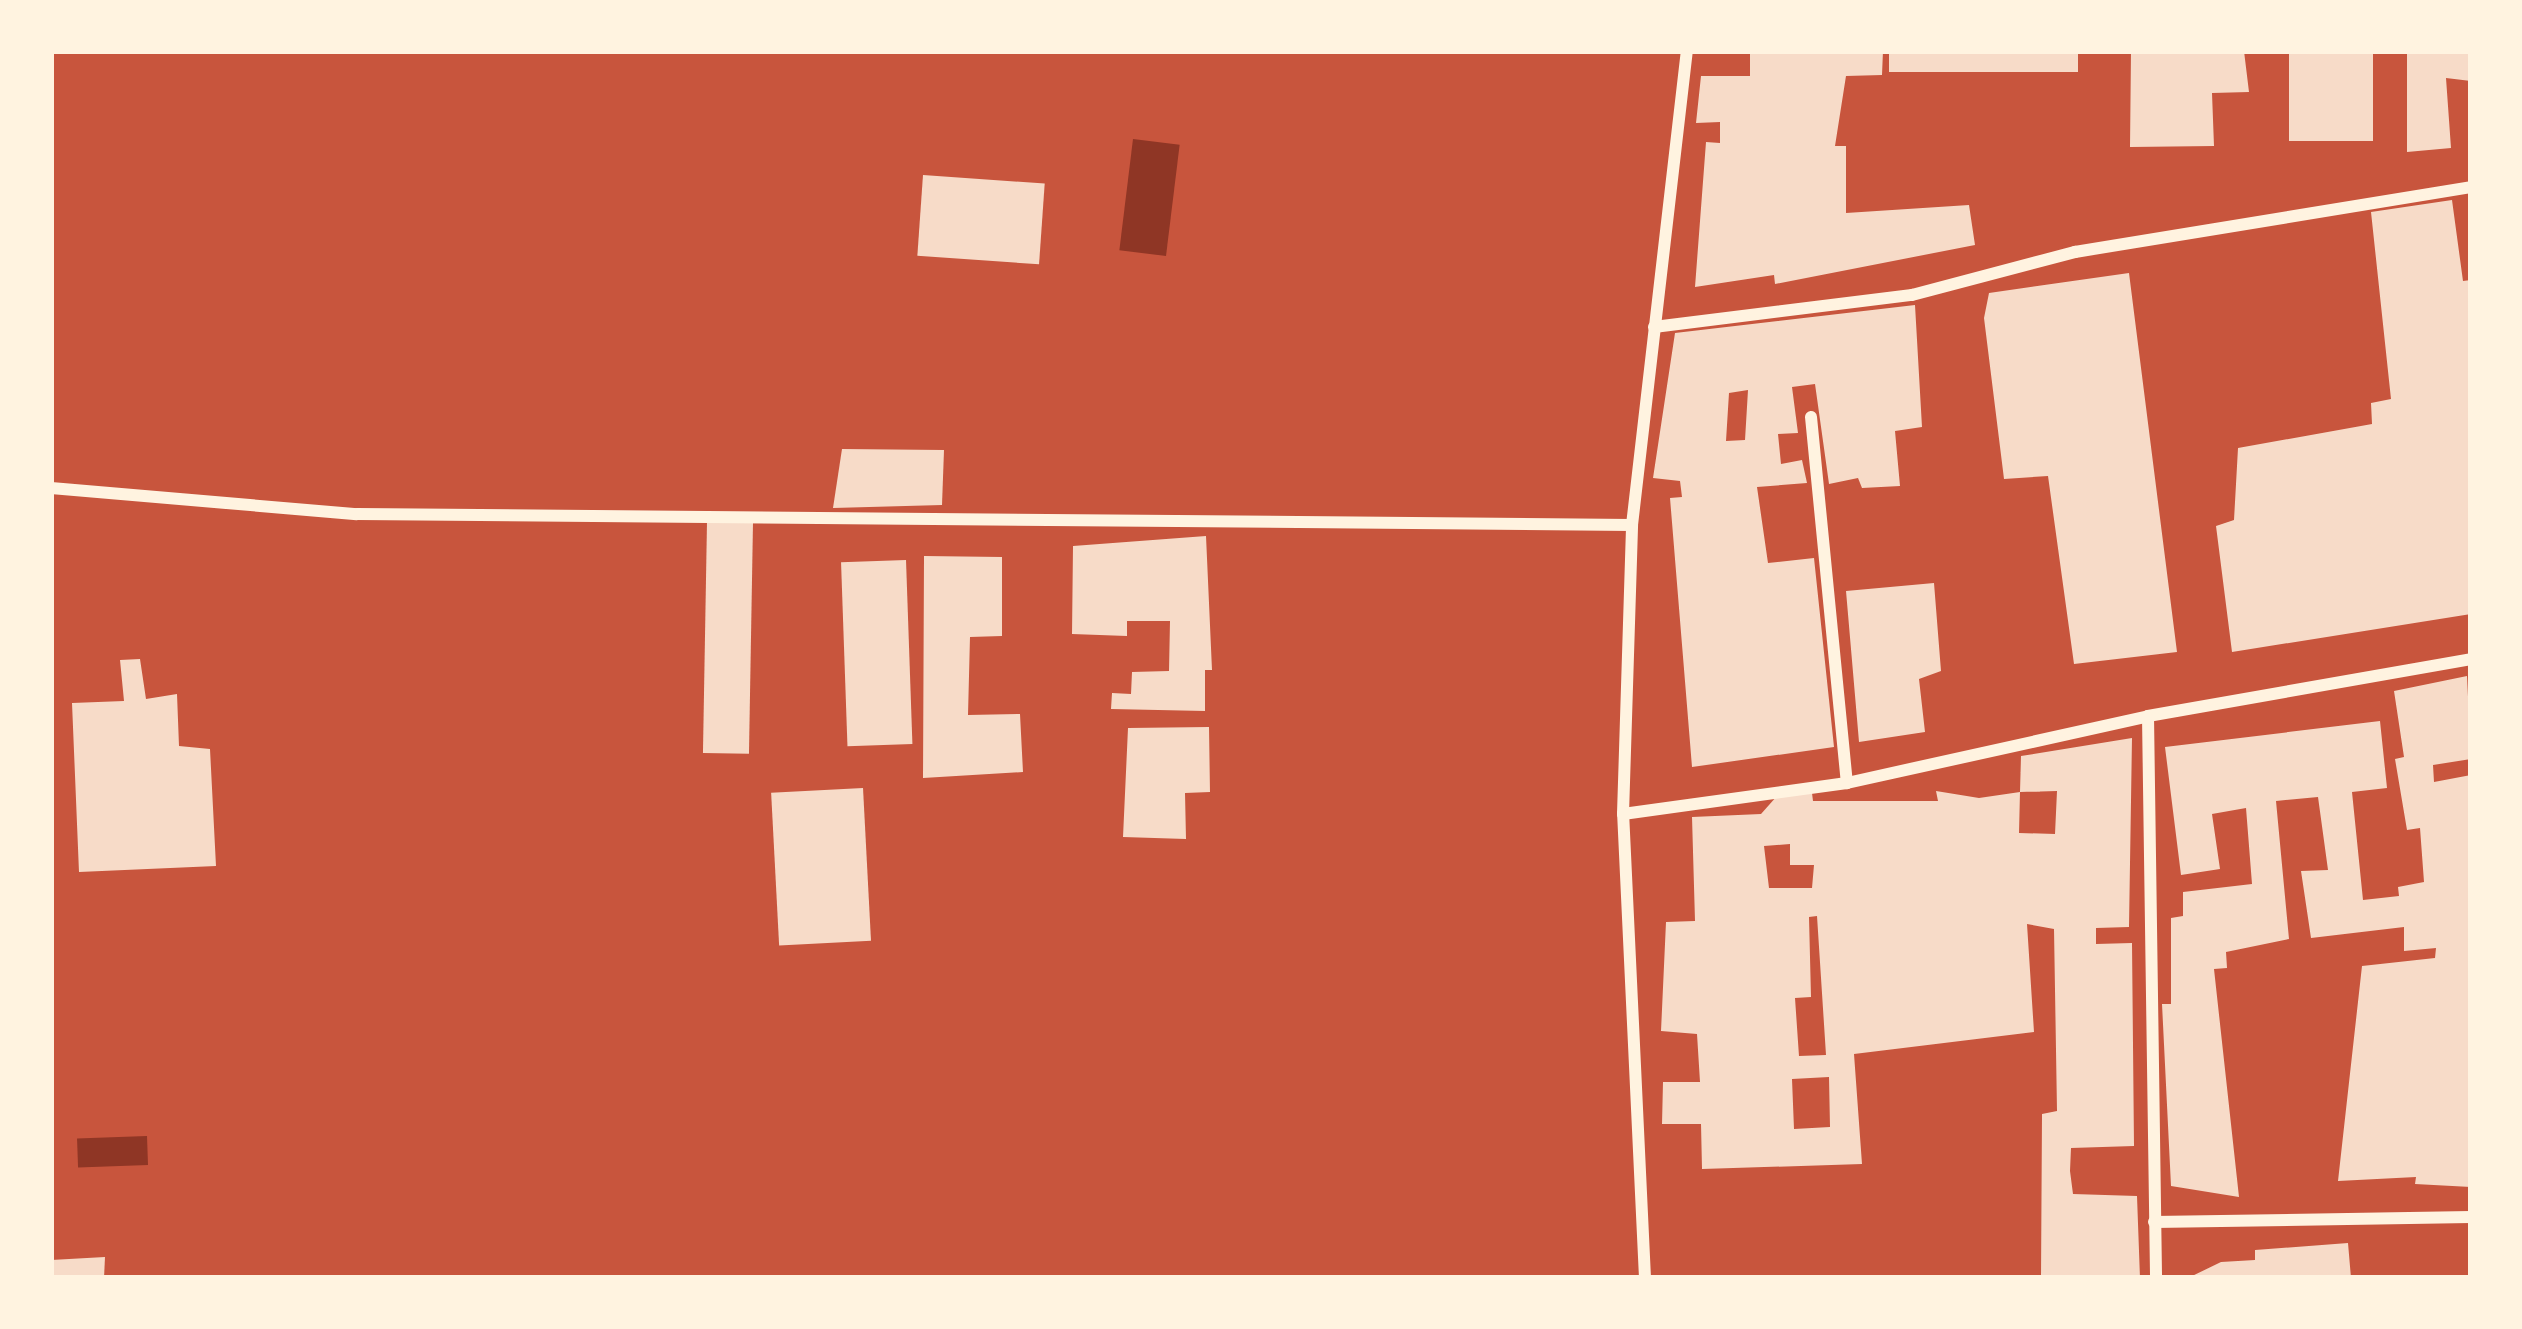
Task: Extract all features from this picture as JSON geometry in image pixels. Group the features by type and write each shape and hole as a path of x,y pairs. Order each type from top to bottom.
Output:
{"street":[{"path":"1646,1278 1623,814 1632,525 1687,51"},
{"path":"1654,327 1912,295 2075,252 2471,187"},
{"path":"1811,417 1846,783"},
{"path":"51,488 356,514 1632,525"},
{"path":"1623,814 1846,783 2148,716 2471,659"},
{"path":"2148,716 2156,1278"},
{"path":"2154,1222 2471,1217"}],"shaded area":[{"path":"1133,139 1180,145 1166,256 1119,250"},
{"path":"147,1136 148,1165 78,1167 77,1138"}],"building":[{"path":"1750,51 1883,51 1882,75 1846,76 1835,146 1846,146 1846,213 1969,205 1975,245 1775,284 1774,275 1695,287 1706,142 1720,143 1720,122 1696,123 1701,76 1750,76"},
{"path":"1889,51 2078,51 2078,72 1889,72"},
{"path":"2131,51 2244,51 2249,92 2212,93 2214,146 2130,147"},
{"path":"2289,51 2373,51 2373,141 2289,141"},
{"path":"2407,51 2469,51 2471,81 2446,78 2451,148 2407,152"},
{"path":"923,175 1045,184 1039,264 917,256"},
{"path":"2452,200 2463,281 2471,280 2471,614 2232,652 2216,526 2234,520 2238,448 2372,424 2371,403 2391,399 2371,212"},
{"path":"2129,273 2177,652 2074,664 2048,476 2004,479 1984,318 1989,293"},
{"path":"1915,305 1922,427 1895,431 1900,486 1862,488 1858,478 1829,484 1815,384 1792,387 1798,433 1778,434 1781,464 1802,460 1807,483 1757,487 1768,563 1814,558 1834,747 1692,767 1670,498 1682,497 1680,481 1653,478 1675,333","holes":["1748,390 1745,440 1726,441 1729,393"]},
{"path":"842,449 944,450 942,505 833,508"},
{"path":"707,522 753,523 749,754 703,753"},
{"path":"1206,536 1212,670 1205,670 1205,711 1111,709 1112,693 1131,694 1132,672 1169,671 1170,621 1127,621 1127,636 1072,634 1073,546"},
{"path":"924,556 1002,557 1002,636 970,637 968,715 1020,714 1023,772 923,778"},
{"path":"906,560 912,744 847,746 841,562"},
{"path":"1934,583 1941,671 1919,679 1925,732 1859,742 1846,591"},
{"path":"140,659 146,699 177,694 179,746 210,749 216,866 79,872 72,703 124,701 120,660"},
{"path":"2467,676 2471,759 2433,765 2434,782 2471,775 2471,1187 2415,1184 2416,1177 2338,1181 2362,966 2435,958 2436,948 2404,951 2404,927 2311,938 2301,871 2328,870 2318,797 2276,801 2289,939 2226,952 2227,968 2214,969 2239,1197 2171,1186 2162,1004 2171,1004 2171,918 2183,916 2183,892 2252,884 2246,808 2212,814 2220,869 2181,875 2165,747 2380,721 2387,788 2352,792 2363,900 2399,896 2398,887 2424,882 2420,828 2407,830 2395,759 2404,757 2394,691"},
{"path":"1209,727 1210,792 1185,793 1186,839 1123,837 1128,728"},
{"path":"2132,738 2129,927 2096,928 2096,944 2132,943 2134,1146 2071,1148 2070,1171 2073,1194 2137,1196 2140,1278 2041,1278 2042,1114 2057,1111 2054,929 2027,924 2034,1032 1854,1054 1862,1164 1702,1169 1701,1124 1662,1124 1663,1082 1700,1082 1697,1034 1661,1031 1666,922 1695,921 1692,817 1761,814 1777,796 1812,793 1813,801 1938,801 1936,791 1979,798 2020,792 2021,756","holes":["2057,791 2055,834 2019,833 2020,792","1790,844 1790,865 1814,865 1812,888 1769,888 1764,846","1817,916 1826,1055 1799,1056 1795,998 1811,997 1809,917","1829,1077 1830,1127 1794,1129 1792,1079"]},
{"path":"863,788 871,941 779,946 771,793"},
{"path":"2348,1243 2351,1278 2188,1278 2221,1262 2255,1260 2255,1250"},
{"path":"105,1257 104,1278 51,1278 51,1260"}]}
